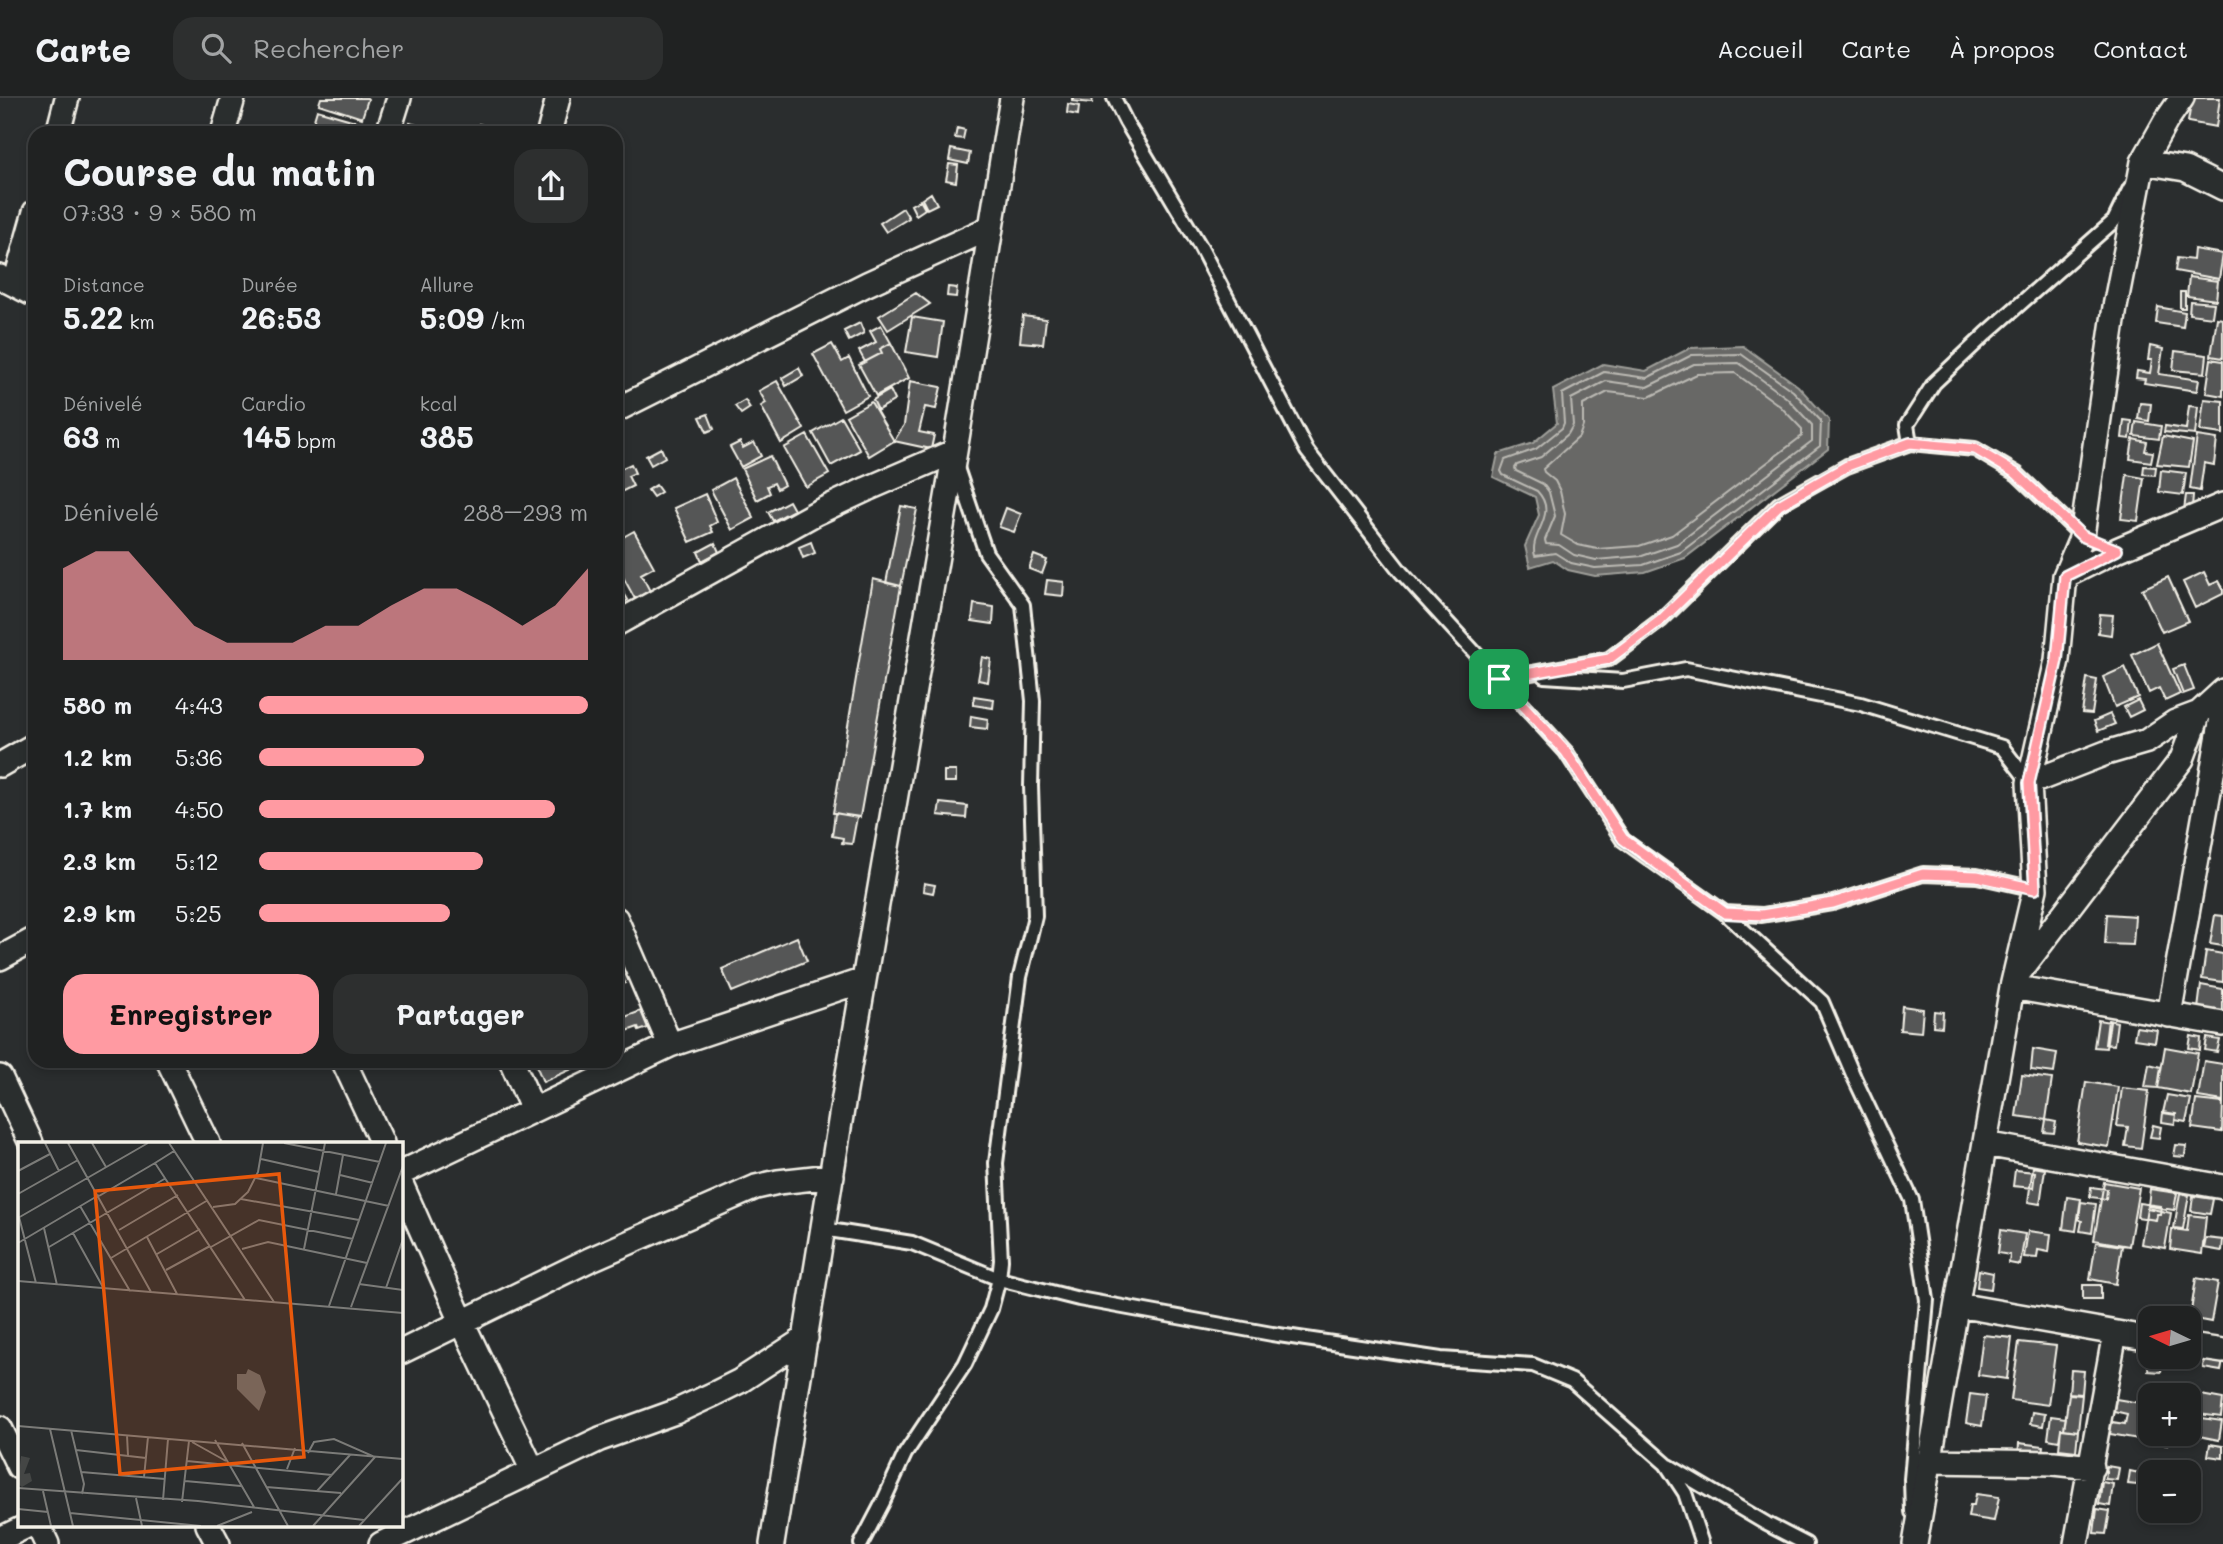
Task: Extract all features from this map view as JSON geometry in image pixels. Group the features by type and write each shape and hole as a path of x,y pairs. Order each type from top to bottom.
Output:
{"street":[{"path":"60,126 68,98"},
{"path":"225,126 233,98"},
{"path":"390,126 400,98"},
{"path":"551,126 558,98"},
{"path":"771,1543 955,454 1012,98"},
{"path":"1914,1544 2014,982 2035,889 2029,783 2057,660 2065,576 2082,536 2115,307 2143,162 2182,98"},
{"path":"2143,162 2185,169 2223,188"},
{"path":"623,406 856,290 990,228"},
{"path":"17,285 28,240"},
{"path":"623,620 816,513 955,454"},
{"path":"2065,576 2117,550 2223,505"},
{"path":"2082,536 2117,550"},
{"path":"2029,783 2106,752 2147,741 2175,722 2199,713 2223,691"},
{"path":"2169,1015 2223,712"},
{"path":"2014,982 2182,760 2199,713"},
{"path":"0,765 28,749"},
{"path":"623,935 670,1045"},
{"path":"0,958 28,943"},
{"path":"623,1067 670,1045 864,980"},
{"path":"2014,982 2223,1024"},
{"path":"172,1068 208,1142"},
{"path":"347,1068 382,1142"},
{"path":"515,1068 533,1110"},
{"path":"402,1173 622,1068"},
{"path":"0,1077 31,1142"},
{"path":"1985,1144 2223,1186"},
{"path":"402,1352 589,1260 756,1187 832,1176"},
{"path":"402,1186 463,1324 533,1471"},
{"path":"1957,1305 2138,1337"},
{"path":"2076,1544 2115,1333"},
{"path":"381,1544 600,1439 704,1399 740,1381 806,1338"},
{"path":"2202,1348 2223,1351"},
{"path":"0,1428 18,1466"},
{"path":"1929,1461 2054,1463 2092,1467"},
{"path":"0,1539 27,1526"},
{"path":"38,1526 47,1544"},
{"path":"209,1526 218,1544"}],"lane":[{"path":"1114,98 1200,246 1307,451 1401,572 1566,752 1623,839 1725,913 1822,1002 1912,1200 1927,1300 1911,1479 1914,1544"},
{"path":"1910,443 1907,425 1934,383 2114,221 2143,162"},
{"path":"1499,679 1609,659 1661,620 1779,505 1847,466 1910,443 1975,449 2017,474 2082,536"},
{"path":"861,1544 905,1454 965,1364 991,1309 1001,1260 996,1163 1020,977 1035,916 1031,786 1033,701 1023,605 986,553 955,454"},
{"path":"1523,674 1623,681 1686,669 1861,704 2002,747 2029,783"},
{"path":"1725,913 1762,915 1833,903 1923,874 1977,876 2035,889"},
{"path":"824,1229 912,1243 999,1279 1079,1298 1272,1334 1441,1359 1534,1365 1572,1381 1666,1464 1806,1544"},
{"path":"1666,1464 1685,1493 1702,1544"}],"water":[{"path":"1743,346 1798,386 1829,420 1828,449 1685,558 1645,572 1595,576 1568,570 1553,560 1530,567 1525,546 1539,515 1535,497 1493,477 1498,454 1533,443 1557,423 1553,390 1603,364 1646,371 1690,348"}],"building":[{"path":"321,98 368,99 362,118 319,104"},
{"path":"1072,98 1093,98 1092,103 1072,101"},
{"path":"2192,98 2220,98 2216,127 2188,122"},
{"path":"1068,104 1079,106 1078,115 1067,113"},
{"path":"317,110 362,123 361,126 312,126"},
{"path":"957,128 965,130 963,139 955,138"},
{"path":"951,149 970,153 968,164 949,160"},
{"path":"949,164 958,165 956,182 946,180"},
{"path":"931,193 937,204 927,209 922,199"},
{"path":"920,200 925,209 916,215 911,205"},
{"path":"903,208 909,218 886,232 880,223"},
{"path":"2194,249 2223,254 2219,279 2175,271 2177,258 2193,260"},
{"path":"2189,277 2218,281 2216,300 2187,296"},
{"path":"948,287 957,288 956,297 947,296"},
{"path":"2180,292 2185,292 2185,308 2180,308"},
{"path":"916,293 930,304 888,330 879,316"},
{"path":"2190,301 2214,303 2212,317 2189,314"},
{"path":"2158,307 2185,312 2183,327 2156,323"},
{"path":"1023,316 1046,319 1043,344 1020,342"},
{"path":"912,317 943,322 938,357 906,352"},
{"path":"2217,318 2223,319 2223,358 2211,356"},
{"path":"860,323 864,333 849,341 844,331"},
{"path":"881,325 891,343 880,349 882,353 865,362 859,351 876,342 870,331"},
{"path":"891,343 909,378 876,396 859,365 882,353 880,349"},
{"path":"832,344 842,362 849,358 868,396 843,410 813,354"},
{"path":"2150,346 2163,349 2159,374 2199,380 2197,391 2144,383 2145,379 2136,378 2137,371 2150,373"},
{"path":"2175,351 2207,355 2205,373 2173,370"},
{"path":"2211,359 2223,361 2223,396 2206,393"},
{"path":"799,368 803,376 786,386 782,378"},
{"path":"777,381 804,429 781,443 761,406 766,403 759,391"},
{"path":"910,381 941,387 936,409 925,407 919,432 934,435 931,449 894,441 904,425"},
{"path":"890,390 895,400 878,410 873,400"},
{"path":"2204,399 2223,401 2223,434 2200,431"},
{"path":"745,400 750,408 741,414 735,406"},
{"path":"871,402 894,441 869,456 846,416"},
{"path":"2140,403 2151,404 2149,421 2138,419"},
{"path":"2189,406 2198,407 2195,435 2164,432 2165,426 2186,429"},
{"path":"708,414 714,429 707,432 700,417"},
{"path":"841,417 860,450 831,466 813,433"},
{"path":"2124,420 2132,421 2130,439 2122,438"},
{"path":"2136,422 2161,426 2159,439 2134,436"},
{"path":"807,435 829,474 806,487 784,448"},
{"path":"2163,436 2193,442 2189,467 2157,464"},
{"path":"2197,436 2217,439 2214,465 2204,463 2200,491 2190,489"},
{"path":"2133,439 2147,442 2145,451 2153,452 2151,462 2130,459"},
{"path":"740,442 743,448 754,442 761,456 741,467 730,447"},
{"path":"661,448 665,457 651,465 646,456"},
{"path":"770,456 784,485 777,489 774,483 767,486 770,493 757,500 742,469"},
{"path":"631,464 635,473 628,476 633,486 623,491 623,468"},
{"path":"2144,466 2156,467 2155,475 2143,474"},
{"path":"2161,470 2186,473 2183,495 2159,492"},
{"path":"2127,475 2144,478 2138,521 2121,519"},
{"path":"733,478 754,518 732,530 711,490"},
{"path":"656,485 661,492 653,497 648,490"},
{"path":"705,494 717,522 710,526 713,532 690,542 674,508"},
{"path":"2186,495 2193,495 2192,507 2184,510"},
{"path":"789,501 794,510 773,521 768,512"},
{"path":"901,506 917,509 901,586 886,583"},
{"path":"1006,508 1021,514 1014,532 999,527"},
{"path":"634,531 654,567 641,574 650,591 635,599 623,577 623,537"},
{"path":"811,542 815,553 803,558 799,547"},
{"path":"715,543 719,552 702,561 698,552"},
{"path":"1034,555 1047,560 1042,574 1029,569"},
{"path":"2204,572 2210,585 2219,581 2223,594 2195,608 2183,582"},
{"path":"2168,577 2188,621 2162,632 2142,589"},
{"path":"873,579 901,586 860,817 833,813"},
{"path":"1047,580 1064,582 1063,596 1045,594"},
{"path":"974,604 994,607 993,624 972,621"},
{"path":"2100,614 2113,615 2111,635 2098,633"},
{"path":"2157,643 2180,694 2165,701 2159,688 2149,693 2132,655"},
{"path":"982,657 991,659 988,682 978,680"},
{"path":"2184,665 2194,690 2183,694 2173,669"},
{"path":"2125,667 2138,697 2115,707 2103,677"},
{"path":"2087,678 2097,680 2092,714 2082,713"},
{"path":"974,696 994,699 993,708 973,705"},
{"path":"2138,700 2143,710 2129,717 2124,707"},
{"path":"2110,714 2115,724 2098,731 2094,721"},
{"path":"971,716 988,719 987,729 970,727"},
{"path":"944,771 956,771 956,782 944,782"},
{"path":"940,803 967,806 966,818 938,815"},
{"path":"835,813 857,817 852,844 842,843 843,838 832,836"},
{"path":"924,883 935,885 933,893 923,891"},
{"path":"2107,914 2135,916 2133,945 2105,944"},
{"path":"2215,915 2223,916 2223,946 2210,944"},
{"path":"797,937 807,961 732,992 722,969"},
{"path":"2206,951 2223,954 2223,982 2202,979"},
{"path":"2201,985 2223,989 2223,1013 2198,1009"},
{"path":"1902,1006 1923,1009 1921,1032 1900,1030"},
{"path":"641,1011 648,1028 639,1031 638,1027 627,1031 623,1018"},
{"path":"1934,1011 1943,1012 1942,1027 1933,1026"},
{"path":"2098,1020 2110,1022 2106,1048 2094,1047"},
{"path":"2108,1020 2117,1022 2114,1045 2105,1044"},
{"path":"2136,1027 2157,1030 2155,1042 2134,1039"},
{"path":"2191,1036 2201,1038 2200,1050 2189,1048"},
{"path":"2207,1038 2220,1040 2217,1052 2205,1050"},
{"path":"2165,1047 2198,1053 2191,1094 2158,1088"},
{"path":"2033,1049 2057,1053 2054,1073 2031,1070"},
{"path":"2204,1061 2223,1064 2223,1101 2198,1097"},
{"path":"2149,1064 2161,1067 2158,1088 2145,1087"},
{"path":"537,1068 574,1068 543,1082"},
{"path":"2022,1075 2052,1079 2046,1120 2016,1116"},
{"path":"2086,1082 2118,1087 2109,1147 2077,1142"},
{"path":"2122,1088 2149,1091 2141,1148 2125,1146 2128,1127 2117,1126"},
{"path":"2167,1095 2191,1099 2186,1122 2175,1120 2176,1115 2163,1113"},
{"path":"2196,1100 2223,1103 2222,1132 2192,1128"},
{"path":"2163,1112 2176,1114 2175,1124 2162,1122"},
{"path":"2046,1120 2056,1122 2054,1133 2044,1132"},
{"path":"2153,1125 2161,1127 2159,1138 2150,1137"},
{"path":"2176,1145 2186,1146 2185,1157 2174,1156"},
{"path":"2033,1167 2045,1169 2040,1204 2028,1202"},
{"path":"2015,1170 2035,1172 2033,1188 2013,1186"},
{"path":"2104,1182 2139,1188 2129,1246 2094,1240"},
{"path":"2091,1187 2107,1189 2106,1199 2090,1197"},
{"path":"2150,1189 2177,1193 2174,1210 2148,1206"},
{"path":"2180,1193 2189,1195 2183,1229 2174,1228"},
{"path":"2193,1196 2213,1199 2210,1214 2191,1211"},
{"path":"2067,1197 2081,1199 2076,1231 2063,1229"},
{"path":"2081,1202 2096,1204 2092,1233 2080,1231"},
{"path":"2139,1203 2161,1206 2156,1220 2137,1217"},
{"path":"2147,1208 2171,1213 2165,1248 2141,1244"},
{"path":"2189,1215 2206,1217 2202,1254 2170,1249 2172,1229 2187,1231"},
{"path":"2001,1230 2025,1234 2020,1265 2009,1263 2010,1255 1998,1253"},
{"path":"2028,1231 2051,1234 2049,1252 2038,1250 2037,1258 2024,1257"},
{"path":"2206,1238 2223,1240 2222,1251 2204,1248"},
{"path":"2096,1242 2122,1246 2116,1284 2090,1279"},
{"path":"1979,1270 1993,1273 1991,1289 1977,1287"},
{"path":"2196,1278 2218,1282 2211,1322 2202,1320 2202,1306 2192,1306"},
{"path":"2083,1285 2101,1285 2101,1299 2083,1299"},
{"path":"1983,1335 2012,1338 2007,1379 1978,1375"},
{"path":"2019,1342 2056,1346 2048,1405 2011,1400"},
{"path":"2204,1358 2223,1361 2221,1371 2203,1368"},
{"path":"2148,1369 2161,1369 2161,1372"},
{"path":"2071,1370 2084,1371 2082,1394 2069,1393"},
{"path":"1970,1394 1986,1396 1982,1426 1966,1423"},
{"path":"2069,1394 2082,1395 2078,1431 2064,1429"},
{"path":"2201,1395 2223,1399 2221,1417 2201,1414"},
{"path":"2116,1399 2138,1403 2138,1439 2110,1434 2112,1422 2125,1424 2127,1414 2114,1411"},
{"path":"2032,1412 2045,1414 2043,1426 2030,1424"},
{"path":"2051,1416 2066,1418 2059,1441 2048,1439"},
{"path":"2202,1418 2222,1421 2219,1440 2201,1436"},
{"path":"2061,1429 2078,1431 2076,1451 2059,1449"},
{"path":"2019,1443 2043,1446 2041,1460 2018,1457"},
{"path":"2210,1444 2223,1446 2223,1458 2208,1456"},
{"path":"2107,1466 2119,1468 2117,1480 2105,1479"},
{"path":"2130,1471 2138,1473 2137,1485 2128,1484"},
{"path":"2102,1482 2113,1484 2110,1506 2099,1504"},
{"path":"1976,1494 1999,1497 1994,1521 1968,1517"},
{"path":"2097,1509 2110,1511 2106,1534 2094,1533"}],"route":[{"path":"1910,443 1975,449 2017,474 2082,536 2117,550 2065,576 2057,660 2029,783 2035,889 1977,876 1923,874 1833,903 1762,915 1725,913 1623,839 1566,752 1499,679 1609,659 1661,620 1779,505 1847,466 1910,443"}]}
